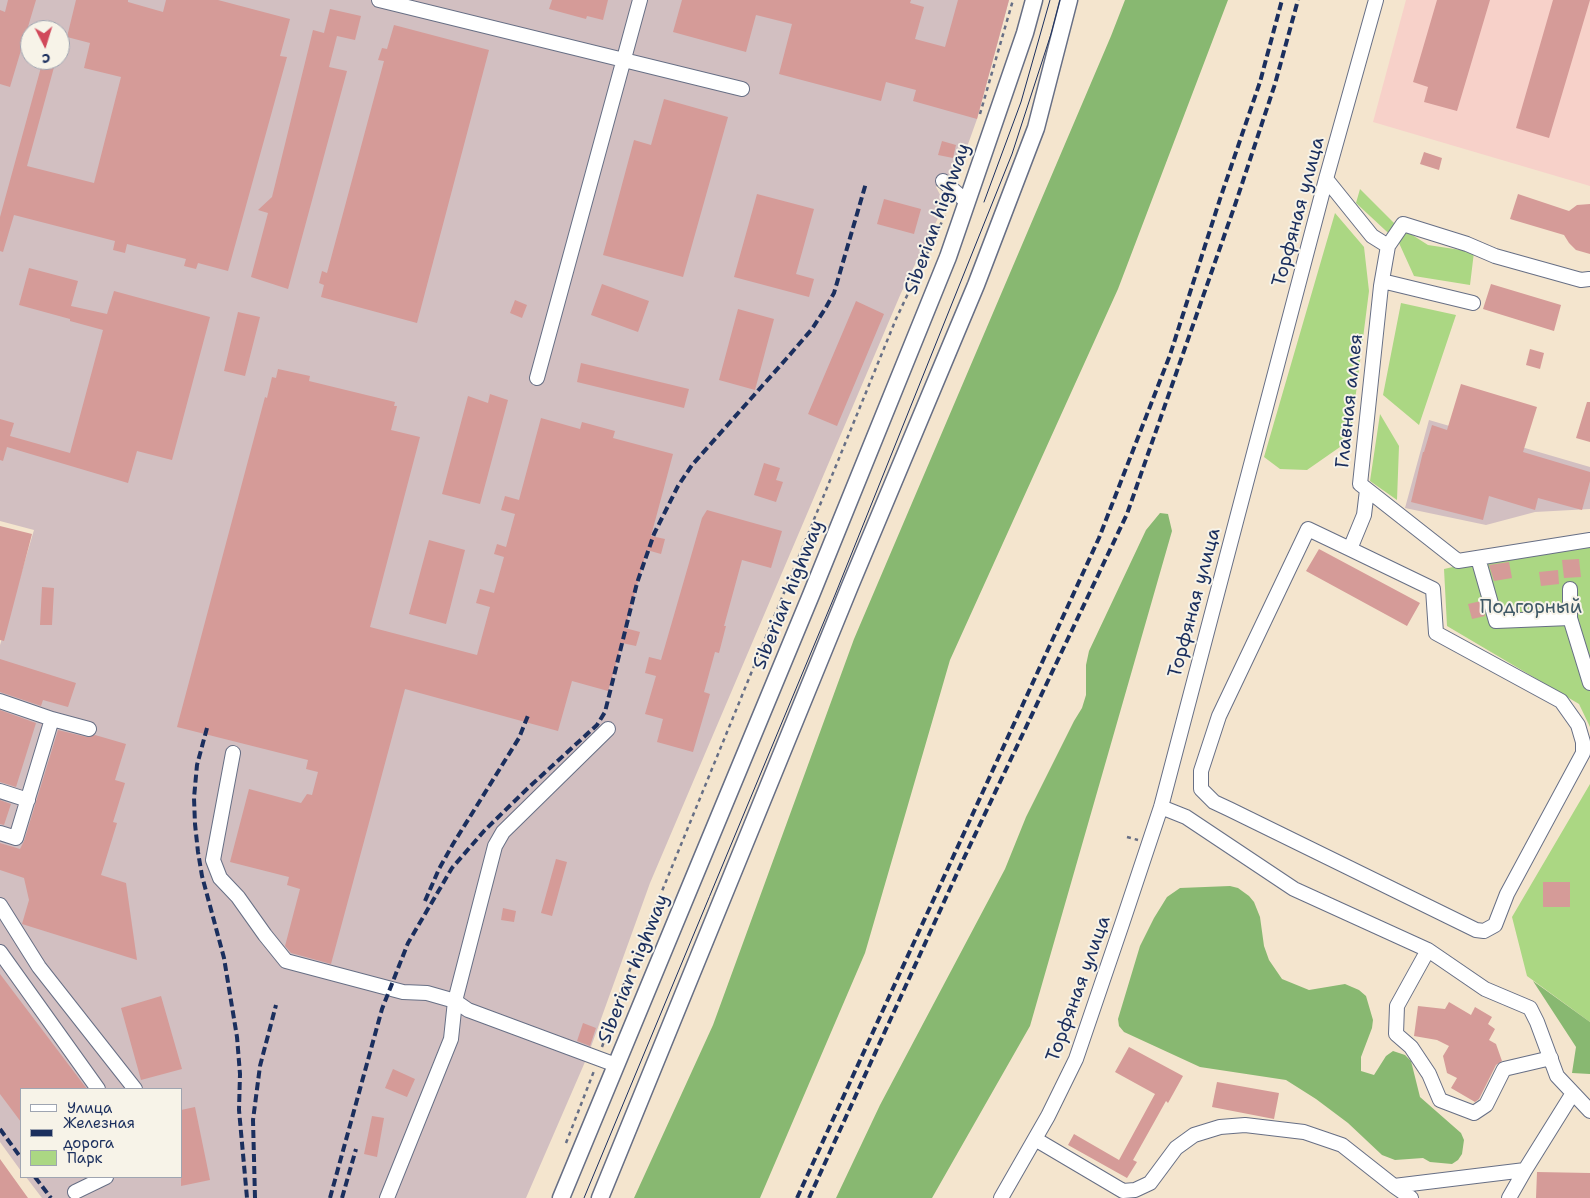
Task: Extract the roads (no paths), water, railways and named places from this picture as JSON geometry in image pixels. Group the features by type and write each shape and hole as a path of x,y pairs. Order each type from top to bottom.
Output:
{"main road":[{"name":"Siberian highway","path":"561,1198 948,257 961,197 1025,33 1034,0"},
{"path":"600,1198 854,577 976,286 1036,128 1069,0"}],"street":[{"path":"379,0 742,89"},
{"path":"537,378 622,60 640,0"},
{"name":"Торфяная улица","path":"1001,1198 1035,1139 1076,1059 1160,807 1326,179 1376,0"},
{"path":"1326,179 1372,236 1388,246 1403,224 1467,244 1495,256 1580,280 1589,279"},
{"path":"943,181 961,197"},
{"name":"Главная аллея","path":"1388,246 1382,281 1360,484 1458,561 1590,540"},
{"path":"1382,281 1474,303"},
{"path":"1350,549 1364,515 1368,490"},
{"path":"1308,529 1350,549 1433,590 1436,633 1561,701 1578,725 1583,742 1583,754 1508,894 1495,925 1484,931 1476,930 1214,802 1201,789 1201,771 1219,716 1308,529"},
{"path":"1478,558 1496,620 1570,618"},
{"path":"1570,589 1570,618 1590,683"},
{"path":"0,701 52,719 89,729"},
{"path":"0,834 16,838 52,719"},
{"path":"387,1198 451,1039 455,1001 495,846 503,832 608,729"},
{"path":"233,753 213,860 220,878 286,960 403,992 427,993 455,1001 468,1010 598,1060 616,1065"},
{"path":"0,791 28,800"},
{"path":"1160,807 1186,817 1294,889 1428,950 1485,989 1530,1008 1557,1076 1590,1111"},
{"path":"0,906 39,967 134,1088"},
{"path":"1428,950 1397,1006 1396,1034 1412,1047 1429,1074 1440,1100 1474,1113 1486,1106 1504,1069 1551,1058"},
{"path":"0,952 97,1088"},
{"path":"1509,1198 1573,1093"},
{"path":"1035,1139 1123,1191 1135,1190 1150,1183 1176,1148 1194,1135 1220,1127 1245,1125 1304,1132 1342,1145 1411,1198"},
{"path":"1394,1186 1525,1170"},
{"path":"75,1192 104,1178"}],"tram line":[{"path":"984,202 1021,102 1050,0"},
{"path":"584,1198 835,595 1012,154 1051,34 1060,0"}],"railway":[{"path":"797,1198 1099,538 1170,355 1260,82 1282,0"},
{"path":"809,1198 964,858 1127,514 1236,202 1275,84 1298,0"},
{"path":"330,1198 382,1009 408,943 452,868 484,831 597,725 605,712 637,583 654,534 678,486 692,465 812,329 825,309 834,293 866,183"},
{"path":"425,901 439,869 453,844 519,738 529,713"},
{"path":"207,728 197,765 194,798 195,824 202,876 224,958 237,1037 240,1074 239,1110 247,1198"},
{"path":"255,1198 253,1120 260,1066 276,1005"},
{"path":"0,1129 20,1157"},
{"path":"342,1198 356,1149"},
{"path":"36,1178 51,1198"}],"park label":[{"name":"Подгорный","path":"1531,608"}]}
